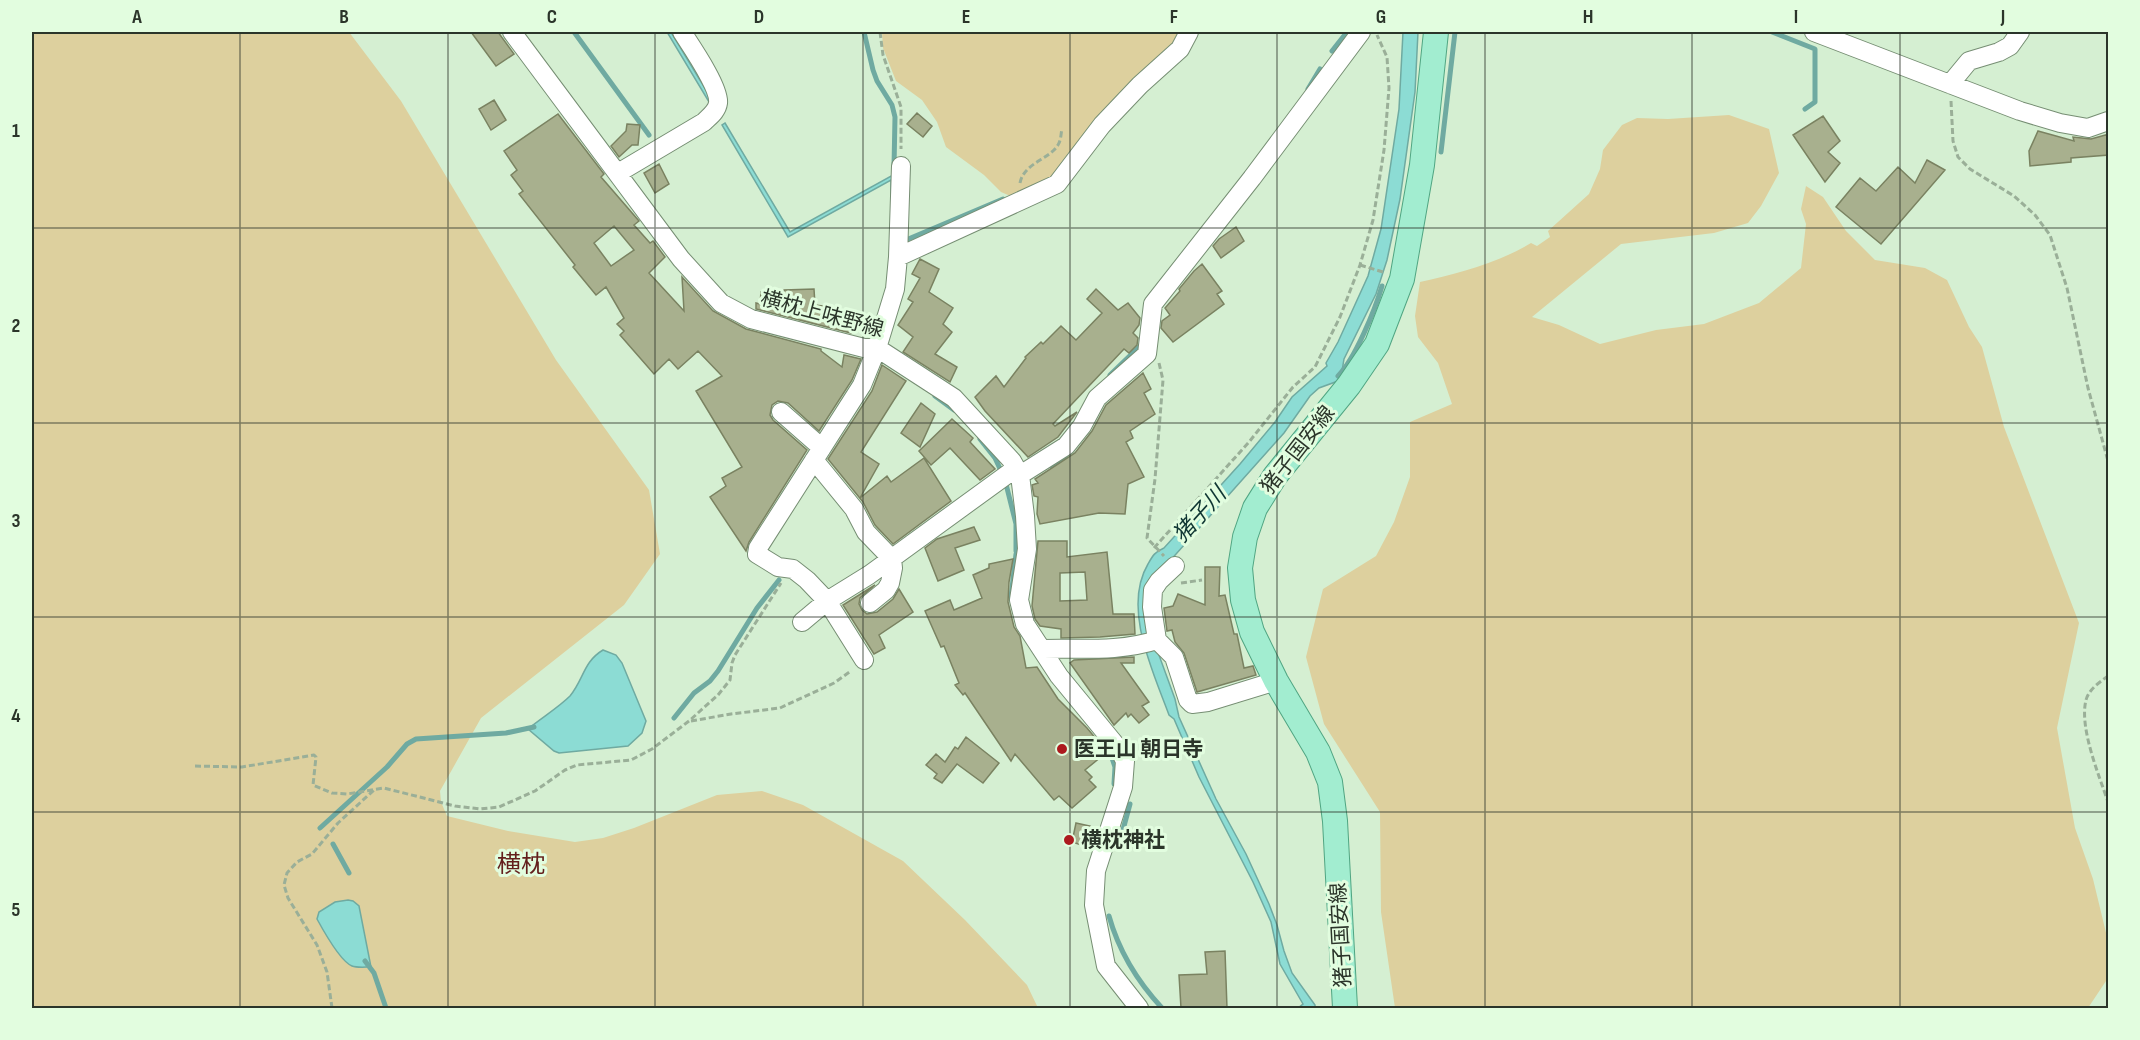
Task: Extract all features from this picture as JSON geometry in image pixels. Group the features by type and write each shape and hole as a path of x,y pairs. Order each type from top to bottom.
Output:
{"main road":[{"name":"猪子国安線","path":"1346,1008 1335,821 1330,782 1318,752 1276,681 1252,632 1243,600 1240,568 1245,537 1255,508 1275,476 1349,385 1377,344 1402,279 1422,165 1436,32"}],"street":[{"name":"横枕上味野線","path":"512,32 681,259 721,303 751,320 864,348 878,348 954,398 1012,460 1018,472"},
{"path":"618,173 704,122 718,105 718,98 711,81 682,32"},
{"path":"898,257 1057,184 1102,125 1140,85 1180,49 1190,32"},
{"path":"802,622 827,601 870,575 1018,472 1066,446 1082,426 1097,398 1147,354 1153,304 1252,178 1361,32"},
{"path":"1814,32 2020,111 2060,123 2088,128 2109,121"},
{"path":"1950,84 1969,61 2010,46 2020,32"},
{"path":"864,660 827,601 807,580 791,568 768,563 757,554 758,548 862,385 878,348 895,289 901,166"},
{"path":"781,412 818,454 854,509 866,532 892,559 890,583 886,590 870,603"},
{"path":"1018,472 1027,549 1019,600 1025,624 1059,676 1119,749 1125,761 1123,787 1096,871 1094,905 1106,966 1139,1008"},
{"path":"1175,566 1153,590 1152,607 1157,640 1174,657 1188,700 1192,704 1208,702 1276,681"},
{"path":"1043,649 1140,646 1157,640"}],"path":[{"path":"880,32 883,55 901,108 901,166"},
{"path":"1154,548 1249,442 1293,387 1315,368 1340,317 1361,263 1373,220 1384,150 1389,88 1387,57 1376,32"},
{"path":"1950,84 1953,141 1958,157 1970,169 2014,196 2036,214 2050,235 2067,288 2088,388 2109,461"},
{"path":"1019,203 1020,178 1032,165 1056,147 1062,129"},
{"path":"1147,354 1157,360 1163,380 1155,479 1147,538 1154,548 1175,566 1181,584 1202,580"},
{"path":"195,766 261,765 283,759 314,755 316,757 314,785 332,793 347,794 384,788 455,806 499,807 535,791 577,765 631,760 652,749 689,722 718,695 730,680 735,655 791,568"},
{"path":"689,722 780,708 834,683 864,660"},
{"path":"2109,676 2095,686 2086,698 2085,713 2098,772 2109,802"},
{"path":"333,1008 327,972 317,945 288,898 284,885 287,873 297,862 312,854 338,823 374,790"}],"shaded area":[{"path":"32,32 349,32 401,101 556,360 649,490 660,554 624,605 481,718 440,791 441,802 447,816 508,831 575,842 603,838 634,828 717,795 762,791 803,805 903,861 965,920 1027,985 1038,1008 32,1008"},
{"path":"882,32 1181,32 1176,43 1051,179 1015,198 1001,192 984,175 946,147 937,122 922,100 896,81 883,48"},
{"path":"1729,115 1769,129 1779,173 1761,206 1748,223 1714,233 1621,244 1532,317 1559,325 1600,344 1656,330 1704,324 1759,303 1801,268 1806,224 1801,209 1806,186 1823,197 1846,231 1875,260 1925,268 1947,280 1969,327 1982,347 2004,427 2079,623 2057,728 2075,828 2093,879 2108,941 2108,978 2088,1008 1395,1008 1381,912 1380,812 1324,724 1306,657 1323,589 1376,556 1394,522 1410,477 1410,422 1452,404 1438,363 1418,337 1415,316 1420,282 1477,267 1531,243 1537,246 1550,237 1548,231 1589,194 1600,169 1603,150 1622,125 1637,118 1668,119"}],"water":[{"path":"667,32 671,32 712,100 709,102"},
{"name":"猪子川","path":"1403,32 1418,32 1415,92 1400,199 1387,260 1376,294 1344,359 1341,377 1338,381 1319,388 1310,396 1284,433 1160,572 1156,647 1175,699 1179,717 1216,799 1246,854 1269,904 1292,973 1315,1005 1315,1008 1298,1008 1303,1004 1280,964 1271,922 1199,777 1174,719 1169,715 1148,659 1139,620 1138,600 1141,581 1153,556 1164,548 1240,464 1275,422 1292,397 1327,366 1326,363 1368,276 1381,229 1399,109"},
{"path":"725,123 790,232 893,175 891,250 891,180 788,237 722,125"},
{"path":"603,650 616,655 622,663 646,721 642,733 628,746 559,753 554,751 528,729 570,696 587,665"},
{"path":"348,900 359,906 371,967 356,967 347,963 332,945 317,919 319,912 335,902"}],"building":[{"path":"471,32 498,32 514,54 496,66"},
{"path":"494,100 506,120 491,130 479,109"},
{"path":"917,113 932,126 923,137 907,124"},
{"path":"558,114 604,174 601,177 639,221 634,225 650,243 653,241 665,257 649,273 684,311 682,277 713,311 746,329 821,349 842,367 844,355 861,359 852,380 819,431 788,403 778,401 772,405 770,415 773,420 807,450 749,542 746,551 710,497 726,486 722,478 742,467 696,391 722,376 698,351 678,369 669,359 654,374 620,335 624,331 617,324 624,318 606,287 596,295 519,194 523,191 511,175 517,170 504,151","holes":["614,226 634,250 611,266 594,243"]},
{"path":"1823,116 1840,141 1828,152 1840,163 1825,182 1793,135"},
{"path":"627,124 640,125 638,145 632,145 619,157 611,146 626,131"},
{"path":"2038,131 2074,141 2073,137 2091,139 2109,134 2109,155 2071,158 2071,162 2030,166 2029,151"},
{"path":"1927,160 1945,170 1881,244 1836,207 1860,178 1876,191 1898,167 1915,183"},
{"path":"659,164 669,184 655,193 644,173"},
{"path":"1236,227 1244,241 1221,258 1213,246"},
{"path":"920,259 939,269 929,292 953,308 943,324 952,332 935,354 957,367 950,382 903,352 913,337 898,325 913,302 908,299 920,278 912,274"},
{"path":"1202,264 1222,291 1217,294 1224,304 1173,342 1161,328 1162,321 1170,315 1165,308"},
{"path":"814,289 815,305 856,315 851,333 756,309 756,303 760,304 761,292 784,295 784,290"},
{"path":"1096,289 1118,310 1128,303 1140,318 1139,325 1133,333 1138,338 1137,345 1129,353 1124,349 1053,424 1055,426 1077,412 1058,437 1028,457 975,397 996,376 1004,387 1025,357 1041,342 1043,344 1061,326 1076,340 1102,313 1087,299"},
{"path":"882,365 906,381 861,452 879,464 860,498 887,476 891,482 924,458 951,501 893,544 875,525 863,502 828,459 872,391"},
{"path":"1143,373 1151,389 1144,393 1155,414 1130,431 1133,438 1126,442 1144,477 1128,484 1125,514 1099,513 1040,524 1037,514 1038,497 1034,496 1032,485 1038,483 1035,479 1075,453 1092,431 1106,405"},
{"path":"921,403 935,414 920,447 901,433"},
{"path":"952,419 973,438 970,442 995,469 980,480 950,448 931,465 919,451"},
{"path":"974,527 980,540 955,548 964,570 938,581 925,548 937,539"},
{"path":"1038,541 1067,541 1067,557 1107,552 1113,614 1134,614 1135,634 1061,638 1061,629 1040,626 1035,619 1032,606","holes":["1085,572 1087,600 1060,601 1060,573"]},
{"path":"1013,559 1008,602 1014,627 1020,636 1026,668 1037,667 1058,699 1107,752 1085,770 1092,777 1089,780 1096,787 1072,808 1059,796 1054,800 1015,754 1011,761 965,693 963,695 955,685 959,683 944,646 941,647 925,611 950,600 954,610 982,598 973,575 989,568 989,564"},
{"path":"1205,567 1220,567 1219,596 1225,595 1244,668 1253,666 1256,675 1197,692 1184,653 1175,642 1172,630 1167,631 1164,608 1173,606 1178,594 1205,605"},
{"path":"875,585 860,598 859,604 867,614 877,612 893,599 899,589 913,612 879,635 885,648 874,654 843,605"},
{"path":"1134,657 1134,663 1121,663 1149,702 1142,706 1149,715 1139,723 1131,714 1128,717 1126,713 1114,725 1070,663 1074,660"},
{"path":"966,737 999,763 983,783 957,764 942,783 934,778 937,774 926,765 936,754 945,762 955,747 958,749"},
{"path":"1076,823 1090,826 1085,846 1072,842"},
{"path":"1225,951 1227,1008 1181,1008 1179,975 1207,974 1205,952"}],"waterway":[{"path":"574,32 649,135"},
{"path":"864,32 877,81 892,105 895,117 894,167"},
{"path":"1332,51 1347,32"},
{"path":"1441,152 1455,32"},
{"path":"1772,32 1815,49 1815,102 1805,109"},
{"path":"1308,89 1320,69"},
{"path":"906,240 1003,199"},
{"path":"1338,376 1358,346 1382,286"},
{"path":"1110,375 1142,344"},
{"path":"935,396 954,410"},
{"path":"980,439 995,458 1002,473"},
{"path":"1052,467 1065,456"},
{"path":"1006,484 1016,524 1016,551"},
{"path":"1011,597 1016,554"},
{"path":"674,718 694,693 710,681 718,671 757,608 779,580"},
{"path":"320,828 387,767 407,744 416,739 506,733 534,727"},
{"path":"1110,752 1115,767 1114,784"},
{"path":"1118,848 1130,804"},
{"path":"333,844 349,873"},
{"path":"1109,916 1118,942 1130,965 1162,1008"},
{"path":"365,961 374,973 386,1008"}],"place":[{"name":"医王山 朝日寺","path":"1062,749"},
{"name":"横枕神社","path":"1069,840"}],"district":[{"name":"横枕","path":"521,864"}]}
